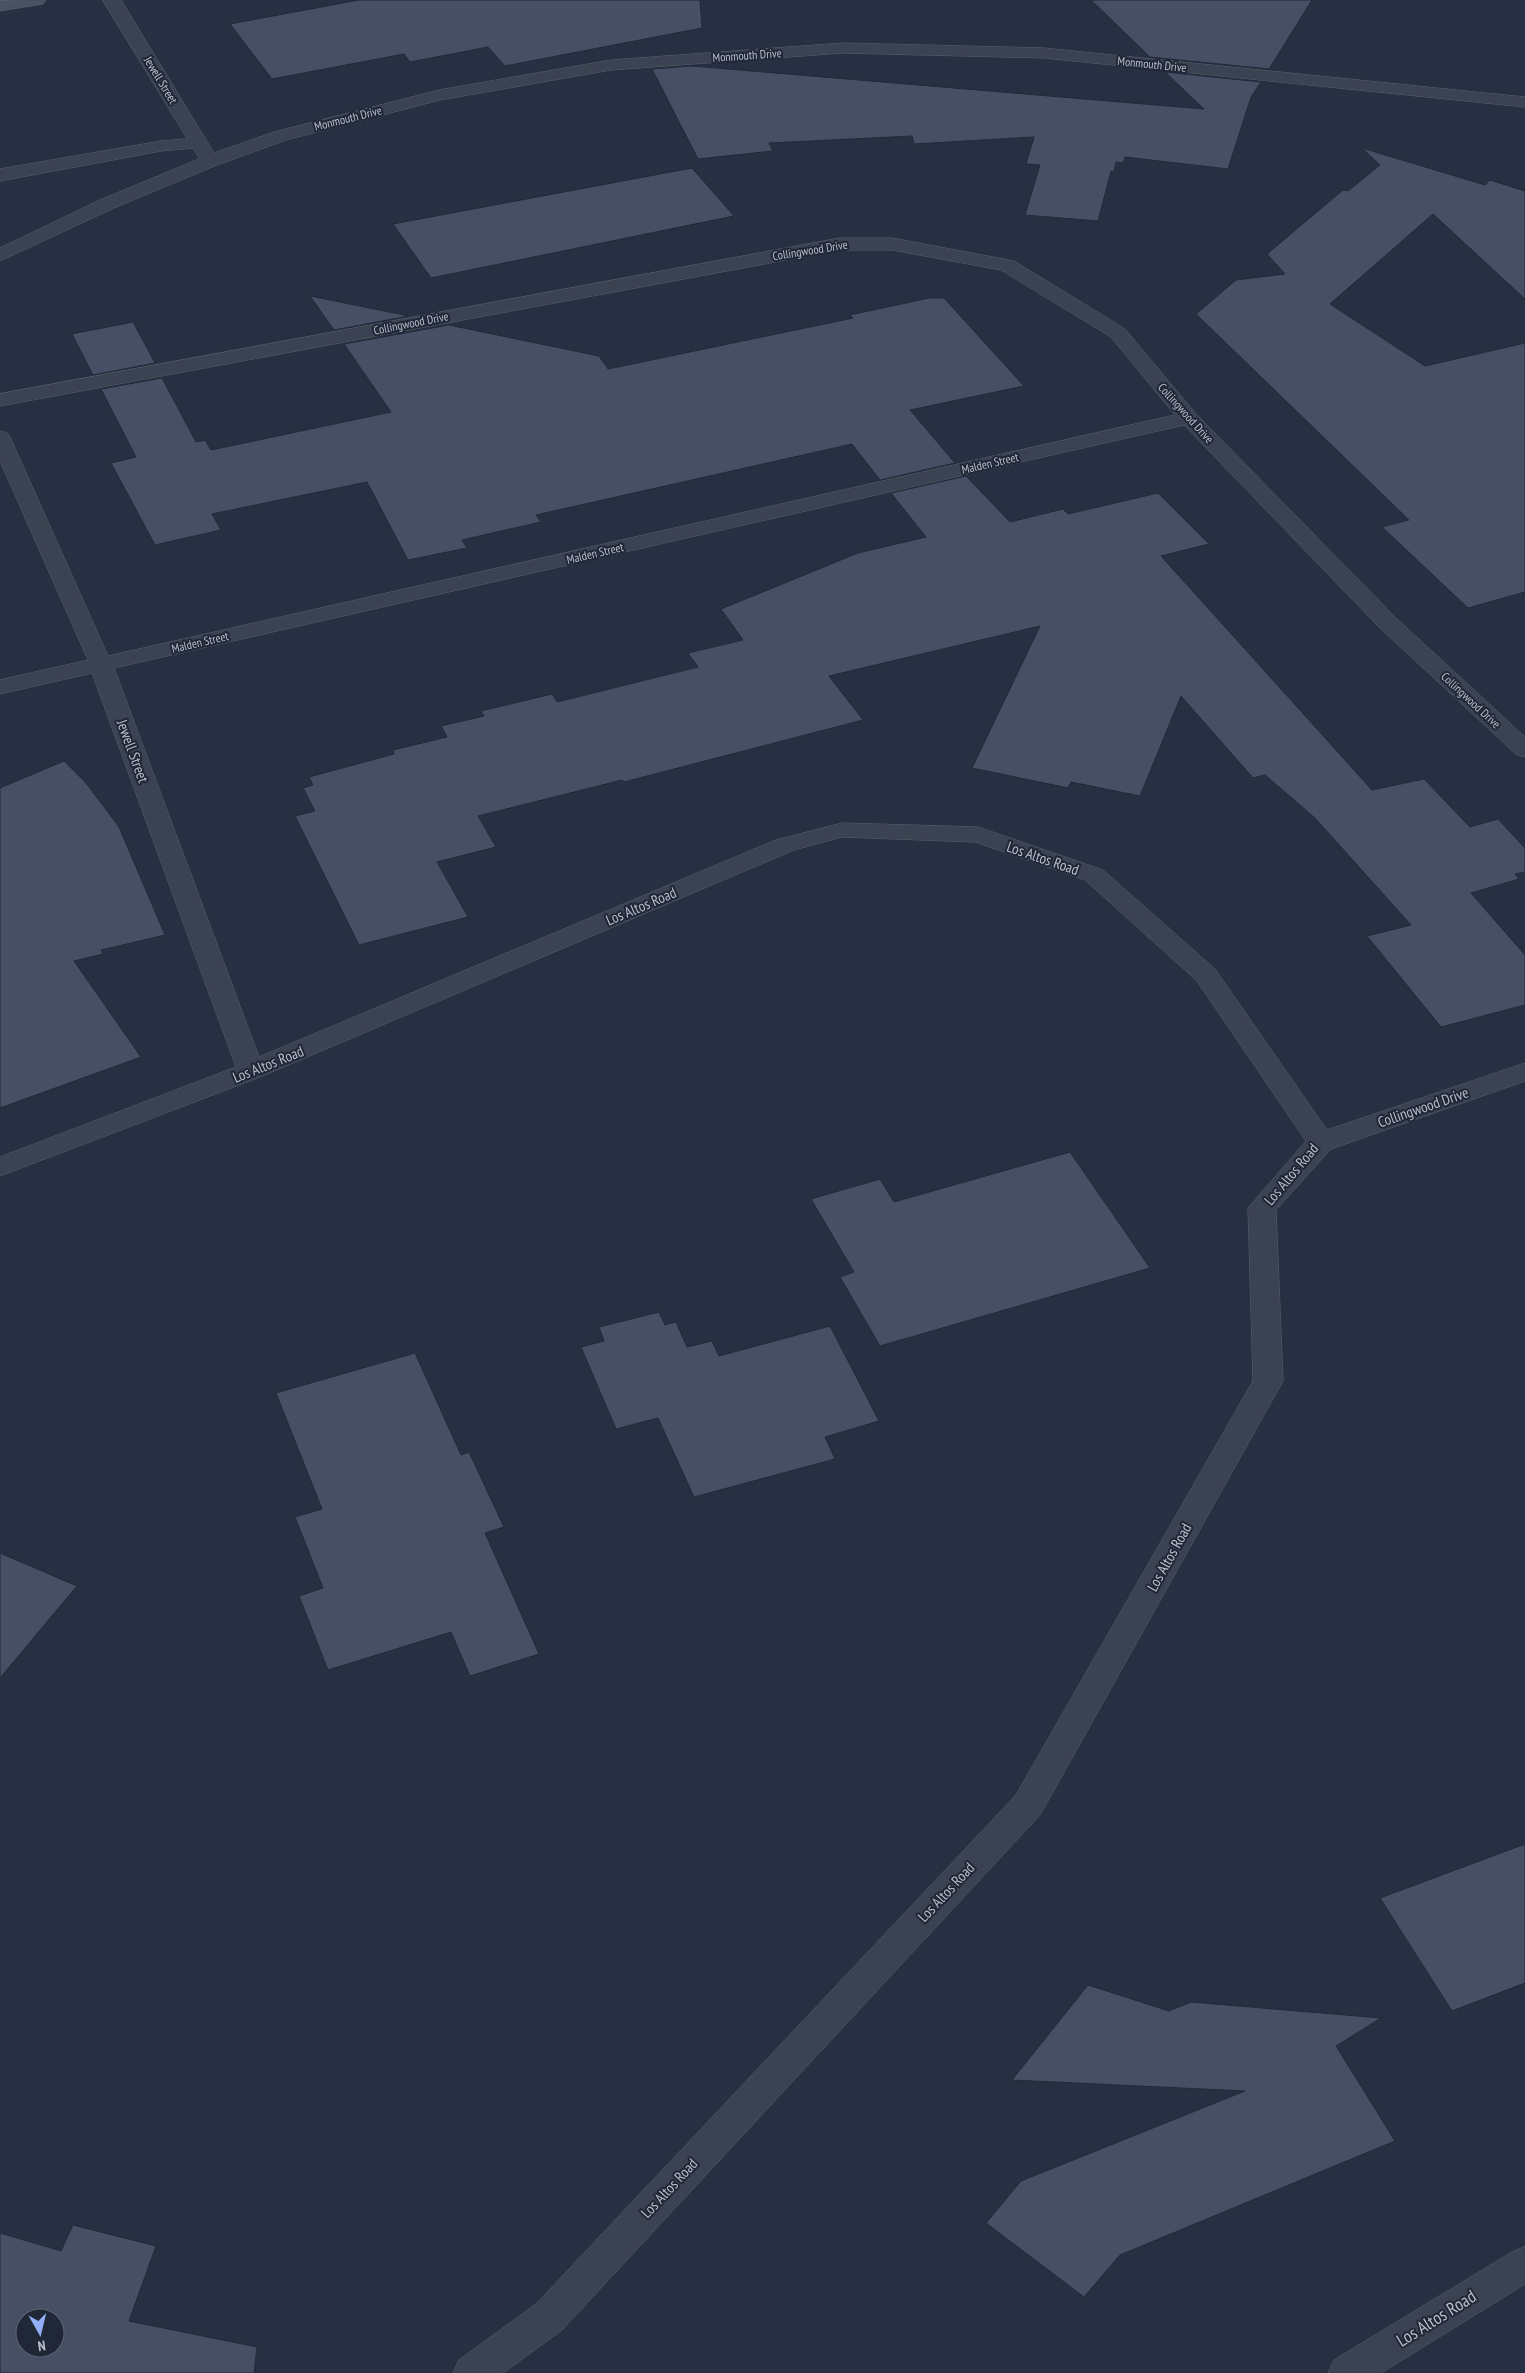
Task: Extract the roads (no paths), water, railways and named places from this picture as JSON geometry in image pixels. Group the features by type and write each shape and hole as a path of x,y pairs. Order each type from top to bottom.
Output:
{"main road":[{"path":"0,6 37,0"}],"street":[{"name":"Jewell Street","path":"112,0 210,161"},
{"name":"Monmouth Drive","path":"0,255 107,204 210,161 280,136 440,95 611,65 844,48 1044,53 1525,102"},
{"path":"0,175 161,146 199,143"},
{"name":"Collingwood Drive","path":"0,400 840,244 892,244 1008,265 1118,334 1189,418 1388,623 1525,750"},
{"name":"Malden Street","path":"0,688 1189,418"},
{"name":"Jewell Street","path":"0,438 101,665 251,1071"},
{"name":"Los Altos Road","path":"0,1167 251,1071 784,845 842,830 978,835 1094,875 1206,975 1320,1142 1262,1208 1268,1381 1028,1805 549,2317 472,2373"},
{"name":"Collingwood Drive","path":"1320,1142 1525,1072"},
{"name":"Los Altos Road","path":"1347,2373 1525,2264"}]}
